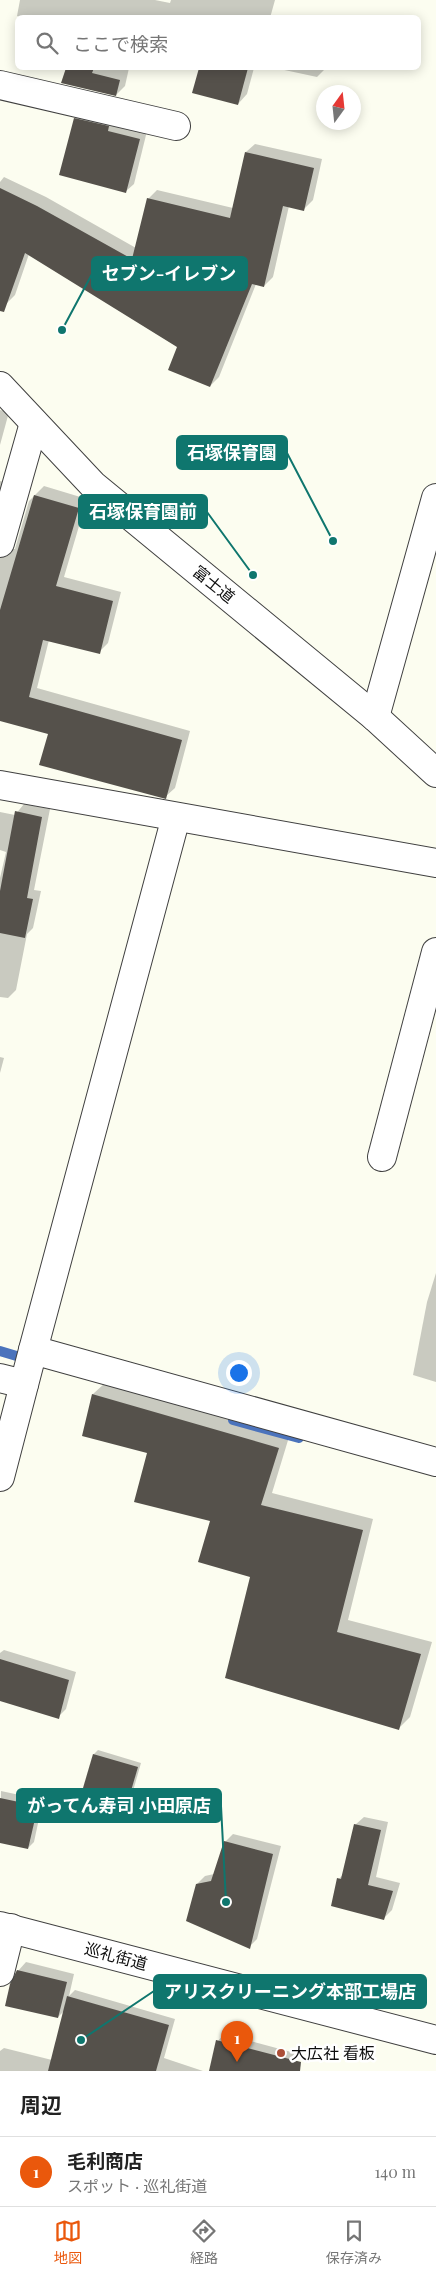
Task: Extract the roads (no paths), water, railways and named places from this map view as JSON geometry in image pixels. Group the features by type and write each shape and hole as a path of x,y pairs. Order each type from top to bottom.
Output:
{"street":[{"path":"0,85 176,126"},
{"name":"富士道","path":"0,386 93,485 376,717 436,774"},
{"path":"0,543 34,423"},
{"path":"376,717 436,498"},
{"path":"0,785 436,863"},
{"path":"0,1478 12,1381 33,1350 176,817"},
{"path":"382,1157 436,952"},
{"path":"33,1350 436,1462"},
{"path":"0,1972 6,1927"},
{"name":"巡礼街道","path":"6,1927 436,2040"}],"waterway":[{"path":"0,1351 30,1360"},
{"path":"233,1420 299,1438"}],"place":[{"name":"セブン-イレブン","path":"62,330"},
{"name":"石塚保育園","path":"333,541"},
{"name":"石塚保育園前","path":"253,575"},
{"name":"がってん寿司 小田原店","path":"226,1902"},
{"name":"アリスクリーニング本部工場店","path":"81,2040"},
{"name":"大広社 看板","path":"281,2053"},
{"name":"毛利商店","path":"237,2062"}]}
